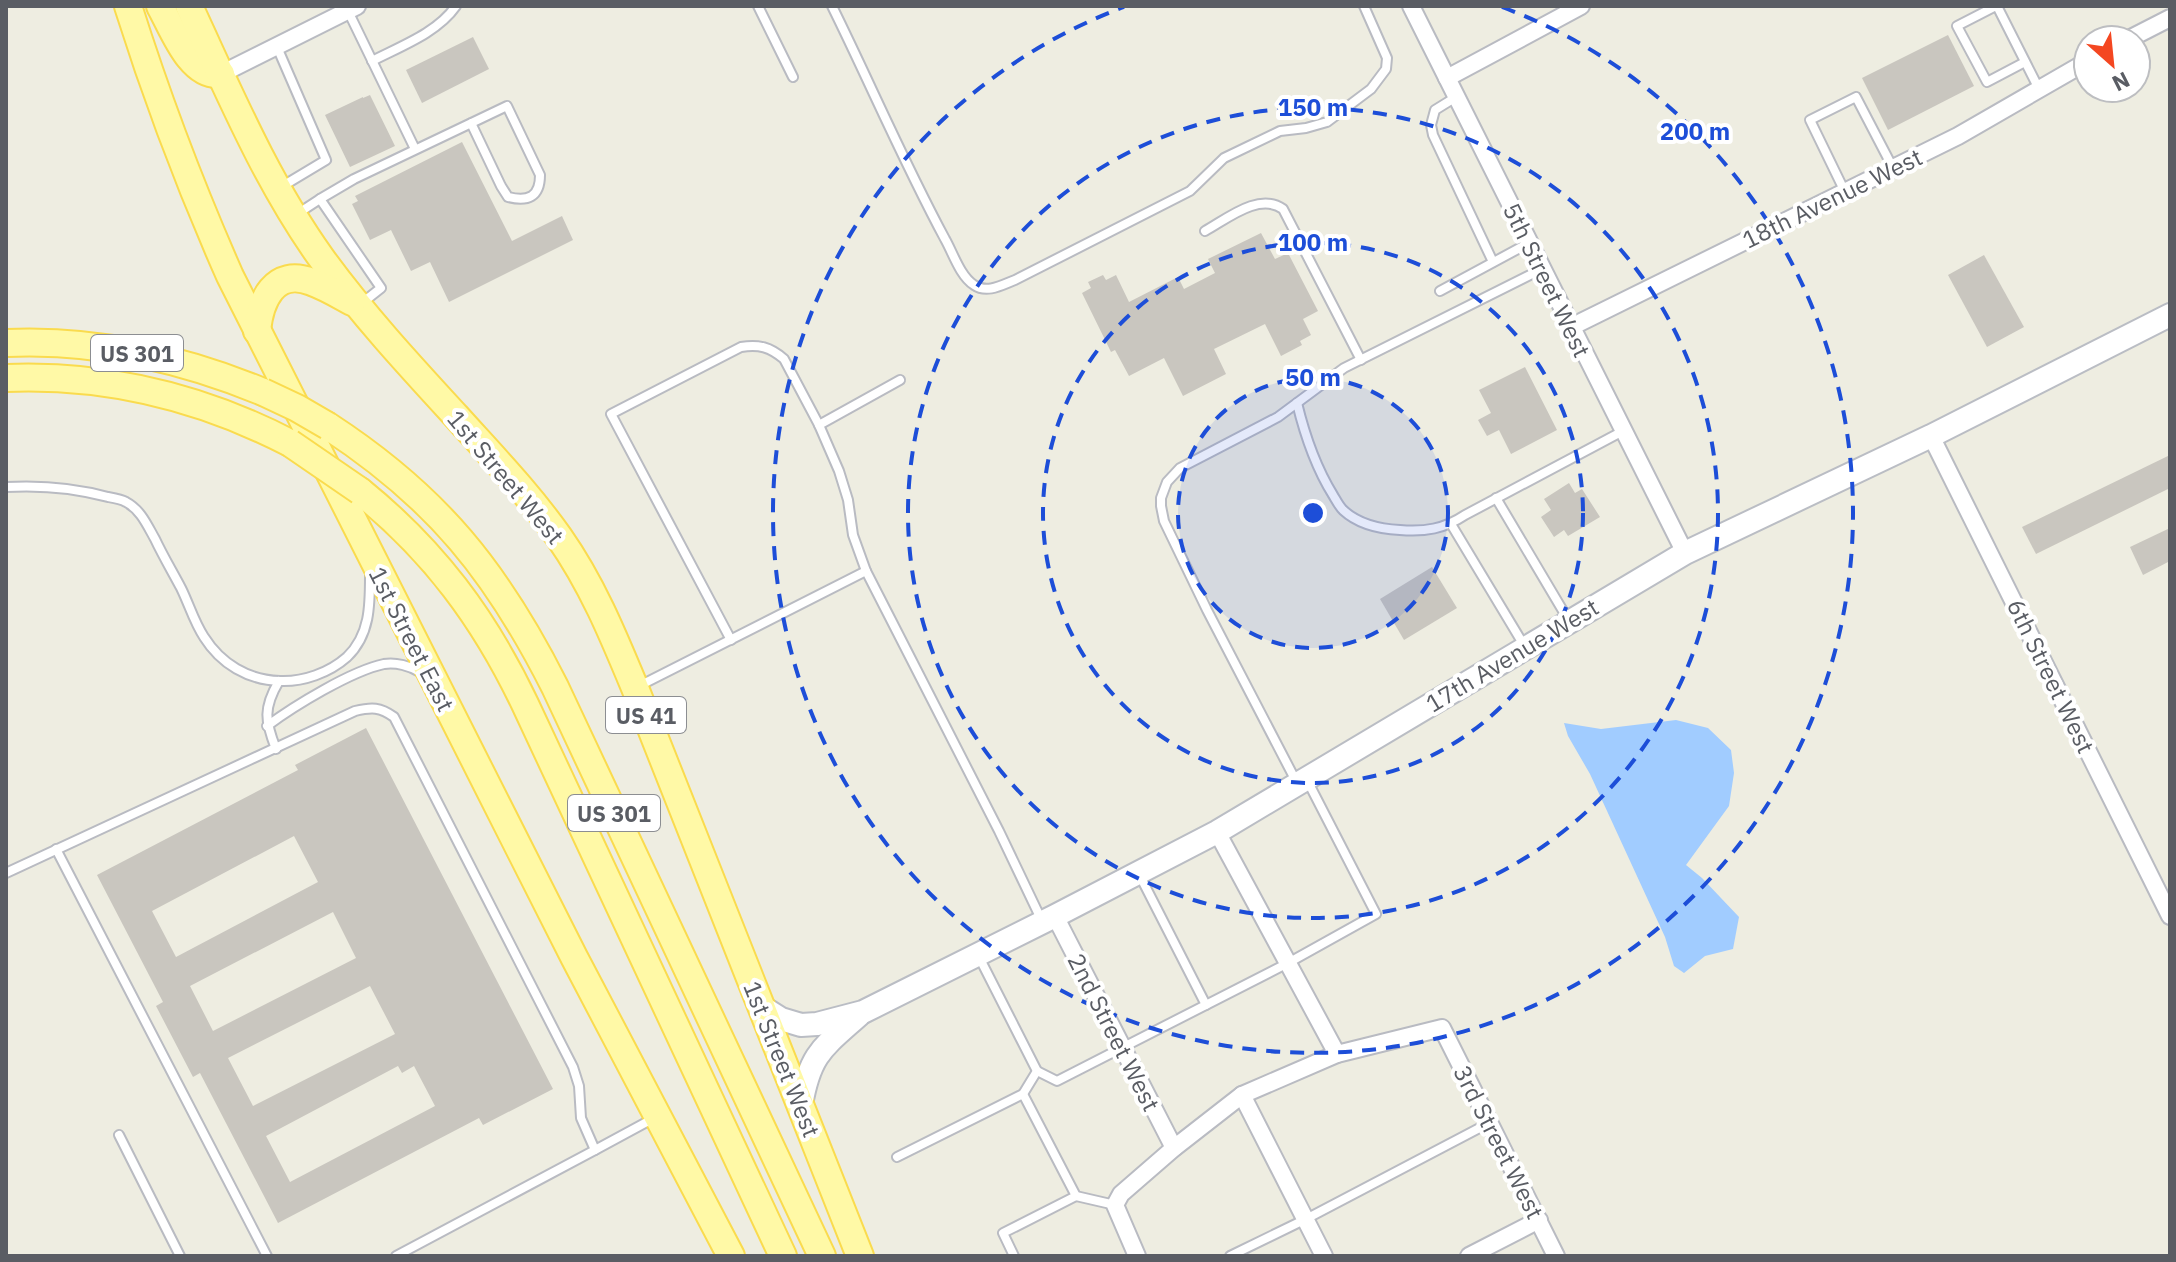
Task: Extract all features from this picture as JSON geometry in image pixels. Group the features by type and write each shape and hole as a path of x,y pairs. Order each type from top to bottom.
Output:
{"main road":[{"name":"1st Street East","path":"128,6 156,94 196,199 230,276 574,957 731,1256"},
{"path":"160,6 194,65 207,74 221,74"},
{"name":"1st Street West","path":"189,6 278,189 322,259 358,306 517,483 557,534 593,592 635,688 860,1256"},
{"path":"257,331 258,313 265,297 275,286 288,280 312,281 358,306"},
{"name":"1st Street West","path":"6,343 83,345 146,354 208,371 263,392 328,426 368,453 402,480 450,527 491,576 525,629 822,1256"},
{"name":"US 301","path":"6,378 92,381 153,391 214,409 290,443 360,491 400,524 444,571 481,622 525,704 783,1256"}],"street":[{"name":"5th Street West","path":"1411,6 1685,553"},
{"path":"1447,78 1581,6"},
{"path":"221,74 353,8"},
{"path":"2152,27 2170,18"},
{"name":"18th Avenue West","path":"1571,327 1958,136 2072,70"},
{"name":"17th Avenue West","path":"762,1007 781,1019 801,1025 863,1012 1217,832 1685,553 1931,436 2170,316"},
{"name":"6th Street West","path":"1931,436 2170,916"},
{"path":"1137,1256 1115,1205 1121,1194 1242,1095 1337,1054 1217,832"},
{"name":"2nd Street West","path":"1049,919 1174,1148"},
{"name":"17th Avenue West","path":"801,1105 808,1072 818,1053 863,1012"},
{"name":"3rd Street West","path":"1337,1054 1442,1028 1556,1256"},
{"path":"1242,1095 1324,1256"},
{"path":"1469,1256 1539,1220"}],"lane":[{"path":"372,61 431,30 447,18 456,6"},
{"path":"758,6 793,77"},
{"path":"832,6 934,218 966,278 983,290 1015,280 1190,191 1224,158 1280,131 1327,122 1371,89 1386,69 1387,58 1364,6"},
{"path":"2025,62 1987,82 1957,26 1997,6 2039,89"},
{"path":"353,8 372,61 415,149"},
{"path":"277,47 326,160 278,189"},
{"path":"1456,97 1435,110 1431,125 1433,135 1493,262"},
{"path":"1845,192 1810,120 1856,97 1893,168"},
{"path":"293,216 354,179 415,149 507,106 540,175 540,186 532,196 521,200 508,197 471,123"},
{"path":"320,199 381,288 358,306"},
{"path":"1205,231 1258,204 1268,202 1283,209 1361,360"},
{"path":"1440,291 1529,243"},
{"path":"977,955 1037,1071 1057,1081 1288,963 1376,914 1207,610 1164,521 1161,498 1167,482 1180,468 1278,417 1344,368 1542,269"},
{"path":"731,640 611,414 741,347 764,346 784,359 819,425 844,485 853,535 866,571 999,831 1049,919"},
{"path":"819,425 900,380"},
{"path":"1297,403 1307,443 1342,510 1365,524 1395,530 1424,531 1451,524 1623,431"},
{"path":"6,487 37,485 90,492 125,501 142,515 204,637 226,662 245,674 266,680 308,678 341,662 356,648 364,635 370,607 369,554"},
{"path":"1496,498 1569,621"},
{"path":"1451,524 1526,648"},
{"path":"635,688 866,571"},
{"path":"267,726 326,690 387,663 410,666 433,679"},
{"path":"276,749 267,726 267,710 279,681"},
{"path":"6,873 355,711 372,707 382,709 394,717 573,1067 579,1086 581,1118 595,1150"},
{"path":"56,849 267,1256"},
{"path":"1139,873 1206,1005"},
{"path":"897,1157 1023,1094 1037,1071"},
{"path":"1023,1094 1076,1196"},
{"path":"396,1256 658,1116"},
{"path":"1230,1256 1490,1122"},
{"path":"119,1135 180,1256"},
{"path":"1014,1256 1003,1233 1076,1196 1115,1205"}],"water":[{"path":"1676,720 1708,728 1731,750 1734,773 1729,806 1686,865 1739,917 1733,949 1705,956 1684,973 1674,966 1665,937 1564,723 1601,729"}],"building":[{"path":"1948,35 1974,86 1888,130 1862,78"},
{"path":"473,37 489,69 422,103 406,70"},
{"path":"370,95 395,146 350,167 325,115"},
{"path":"462,142 512,241 562,216 573,240 449,302 430,262 411,271 391,230 370,240 352,204 358,201 355,196"},
{"path":"1261,233 1275,259 1288,253 1318,311 1303,319 1311,335 1300,341 1302,345 1281,356 1265,324 1214,349 1226,374 1183,396 1164,358 1129,376 1115,350 1111,352 1082,293 1091,288 1088,282 1103,275 1106,280 1116,275 1129,302 1178,277 1184,289 1215,273 1208,259"},
{"path":"1984,255 2024,327 1987,347 1948,275"},
{"path":"1525,367 1557,430 1511,454 1499,430 1487,436 1478,420 1491,413 1479,390"},
{"path":"2170,455 2170,488 2036,554 2022,527"},
{"path":"1569,483 1575,493 1582,489 1600,517 1568,536 1564,530 1554,537 1541,517 1551,510 1544,499"},
{"path":"2170,528 2170,561 2143,575 2130,547"},
{"path":"1432,567 1457,608 1404,640 1380,599"},
{"path":"366,728 553,1089 483,1125 479,1118 278,1223 200,1073 193,1077 156,1006 163,1002 97,875 298,770 295,765","holes":["294,836 318,882 176,957 152,911","333,912 356,958 213,1031 190,986","370,986 395,1034 253,1106 228,1058","398,1066 402,1073 414,1066 435,1106 290,1182 266,1136"]}]}
